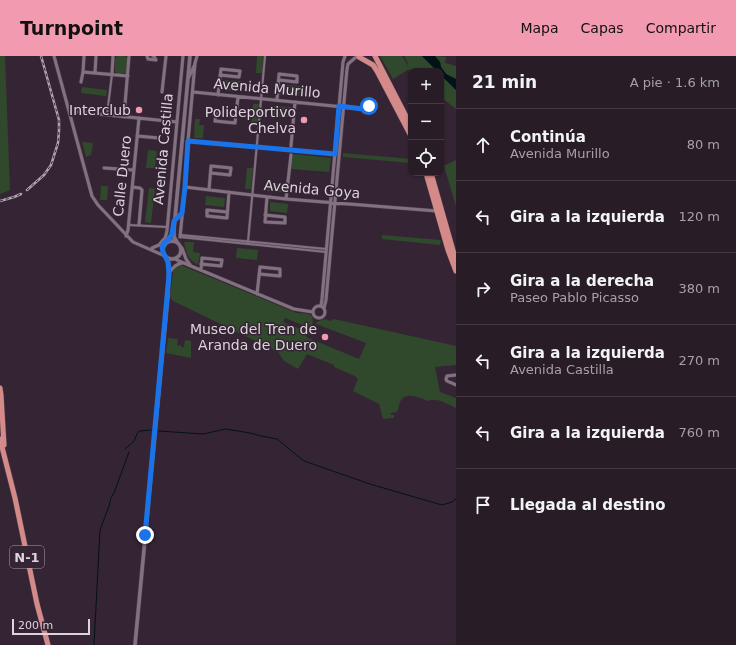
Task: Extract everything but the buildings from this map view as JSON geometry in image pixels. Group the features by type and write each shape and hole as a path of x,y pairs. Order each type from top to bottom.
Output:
{"highway":[{"path":"358,56 373,65 408,130"},
{"path":"375,56 408,120"},
{"path":"427,176 448,250 456,271"},
{"path":"432,176 456,261"},
{"name":"N-1","path":"0,388 8,469"},
{"name":"N-1","path":"0,439 18,513 37,604 48,645"},
{"name":"N-1","path":"0,448 6,462"}],"street":[{"path":"54,56 92,196 98,205 126,236 133,242 257,294 294,309 313,312"},
{"path":"81,82 84,56"},
{"path":"95,73 96,56"},
{"path":"107,115 113,56"},
{"path":"124,116 129,56"},
{"path":"147,56 148,59 156,60 153,56"},
{"path":"162,92 166,56"},
{"name":"Avenida Castilla","path":"165,242 183,56"},
{"name":"Avenida Castilla","path":"177,242 174,237 174,221 190,56"},
{"name":"Avenida Castilla","path":"187,81 197,56"},
{"path":"249,243 265,56"},
{"path":"320,306 322,299 343,61 345,56"},
{"path":"313,312 316,318 319,319 326,314 324,308 326,300 347,69 348,64 358,56"},
{"name":"Avenida Castilla","path":"180,236 195,63"},
{"path":"218,95 220,75 221,69 240,71 239,77 220,75"},
{"path":"82,72 128,76"},
{"path":"276,100 279,74 297,76 297,82 279,80"},
{"name":"Avenida Murillo","path":"193,92 363,109"},
{"path":"236,116 216,114 215,121 235,123 236,116 238,97"},
{"path":"291,146 295,102"},
{"path":"69,111 177,122"},
{"name":"Calle Duero","path":"126,236 129,225 139,118"},
{"path":"137,136 159,138"},
{"path":"188,141 335,154"},
{"path":"286,199 291,154"},
{"path":"209,190 211,166 231,168 230,175 211,173"},
{"path":"104,168 134,170"},
{"path":"132,187 140,188 142,190 139,225"},
{"name":"Avenida Goya","path":"185,187 286,199 437,211"},
{"path":"227,212 207,210 207,216 227,218 229,192"},
{"path":"265,215 285,217 285,223 265,222 265,215 267,197"},
{"path":"437,211 443,224 446,225"},
{"name":"Avenida Castilla","path":"174,221 182,213"},
{"path":"129,225 167,227"},
{"path":"147,248 156,248 165,242 172,234 174,229"},
{"path":"180,236 326,251"},
{"path":"165,242 162,250 168,262 170,273"},
{"path":"152,248 165,242 177,242 182,248 186,259 191,266"},
{"path":"135,645 170,273 172,263 180,255 182,248"},
{"path":"201,264 221,266 222,260 202,258 201,264 201,270"},
{"path":"170,273 176,264 186,264"},
{"path":"257,294 259,274 260,267 280,269 280,276 259,274"},
{"path":"313,312 315,307 320,306 324,308"},
{"path":"456,375 447,376 446,379 447,381 456,385"}],"green space":[{"path":"0,56 5,56 10,190 0,194"},
{"path":"117,56 125,56 128,59 126,73 115,72 115,59"},
{"path":"257,56 263,56 262,73 256,73"},
{"path":"380,56 402,56 408,66 404,56 422,56 434,68 408,68 408,70 393,79"},
{"path":"435,56 446,57 445,63 456,66 456,79 446,74 444,68 441,67 440,62"},
{"path":"444,78 456,90 456,109 444,99"},
{"path":"223,80 241,81 240,91 222,90"},
{"path":"280,84 300,86 299,96 279,95"},
{"path":"82,87 107,90 106,96 81,93"},
{"path":"253,104 259,104 257,126 251,125"},
{"path":"274,106 291,107 291,117 273,116"},
{"path":"195,119 200,119 199,125 204,125 203,138 194,138"},
{"path":"82,142 93,143 91,155 86,157"},
{"path":"148,150 157,151 155,168 146,168"},
{"path":"343,153 408,159 408,163 343,157"},
{"path":"293,154 331,158 329,172 291,169"},
{"path":"456,160 456,206 444,166"},
{"path":"247,168 253,168 251,189 245,189"},
{"path":"268,183 284,184 283,192 267,191"},
{"path":"101,186 108,186 107,200 100,200"},
{"path":"149,188 155,189 151,223 145,222"},
{"path":"206,196 225,198 224,207 205,205"},
{"path":"270,202 288,204 287,213 270,211"},
{"path":"382,235 441,240 440,245 382,239"},
{"path":"184,242 194,242 193,252 200,253 198,265 192,261 188,255"},
{"path":"237,248 258,250 257,260 236,258"},
{"path":"180,265 297,313 306,313 311,315 313,323 309,334 307,334 306,337 359,359 366,343 316,324 316,322 325,319 331,321 334,319 456,346 456,365 435,367 440,392 456,398 456,408 438,400 427,401 418,397 407,396 401,400 397,412 391,413 391,415 394,415 394,418 383,419 379,404 353,391 358,379 355,376 334,367 334,365 307,354 298,369 284,361 278,352 173,301 170,297 173,272 175,267","holes":["285,318 310,328 308,332 283,322"]},
{"path":"168,338 178,339 177,346 181,345 181,347 184,347 185,340 191,341 191,358 166,353"}],"shaded area":[{"path":"422,56 435,56 440,62 442,68 434,68"},
{"path":"444,71 446,74 456,79 456,90 444,78"}],"waterway":[{"path":"159,431 203,434 226,429 277,439 304,461 370,484 442,505 456,499"},
{"path":"125,449 134,441 139,431 151,430"},
{"path":"94,645 100,530 129,452"}],"railway":[{"path":"27,190 44,175 51,165 58,143 59,120 41,56"},
{"path":"0,201 21,194"}],"place":[{"name":"Interclub","path":"139,110"},
{"name":"Polideportivo Chelva","path":"304,120"},
{"name":"Museo del Tren de Aranda de Duero","path":"325,337"}],"route":[{"path":"145,535 169,275 168,262 162,249 164,243 172,234 174,229 174,221 182,213 188,141 335,154 339,106 363,109 365,106 369,106"}]}
